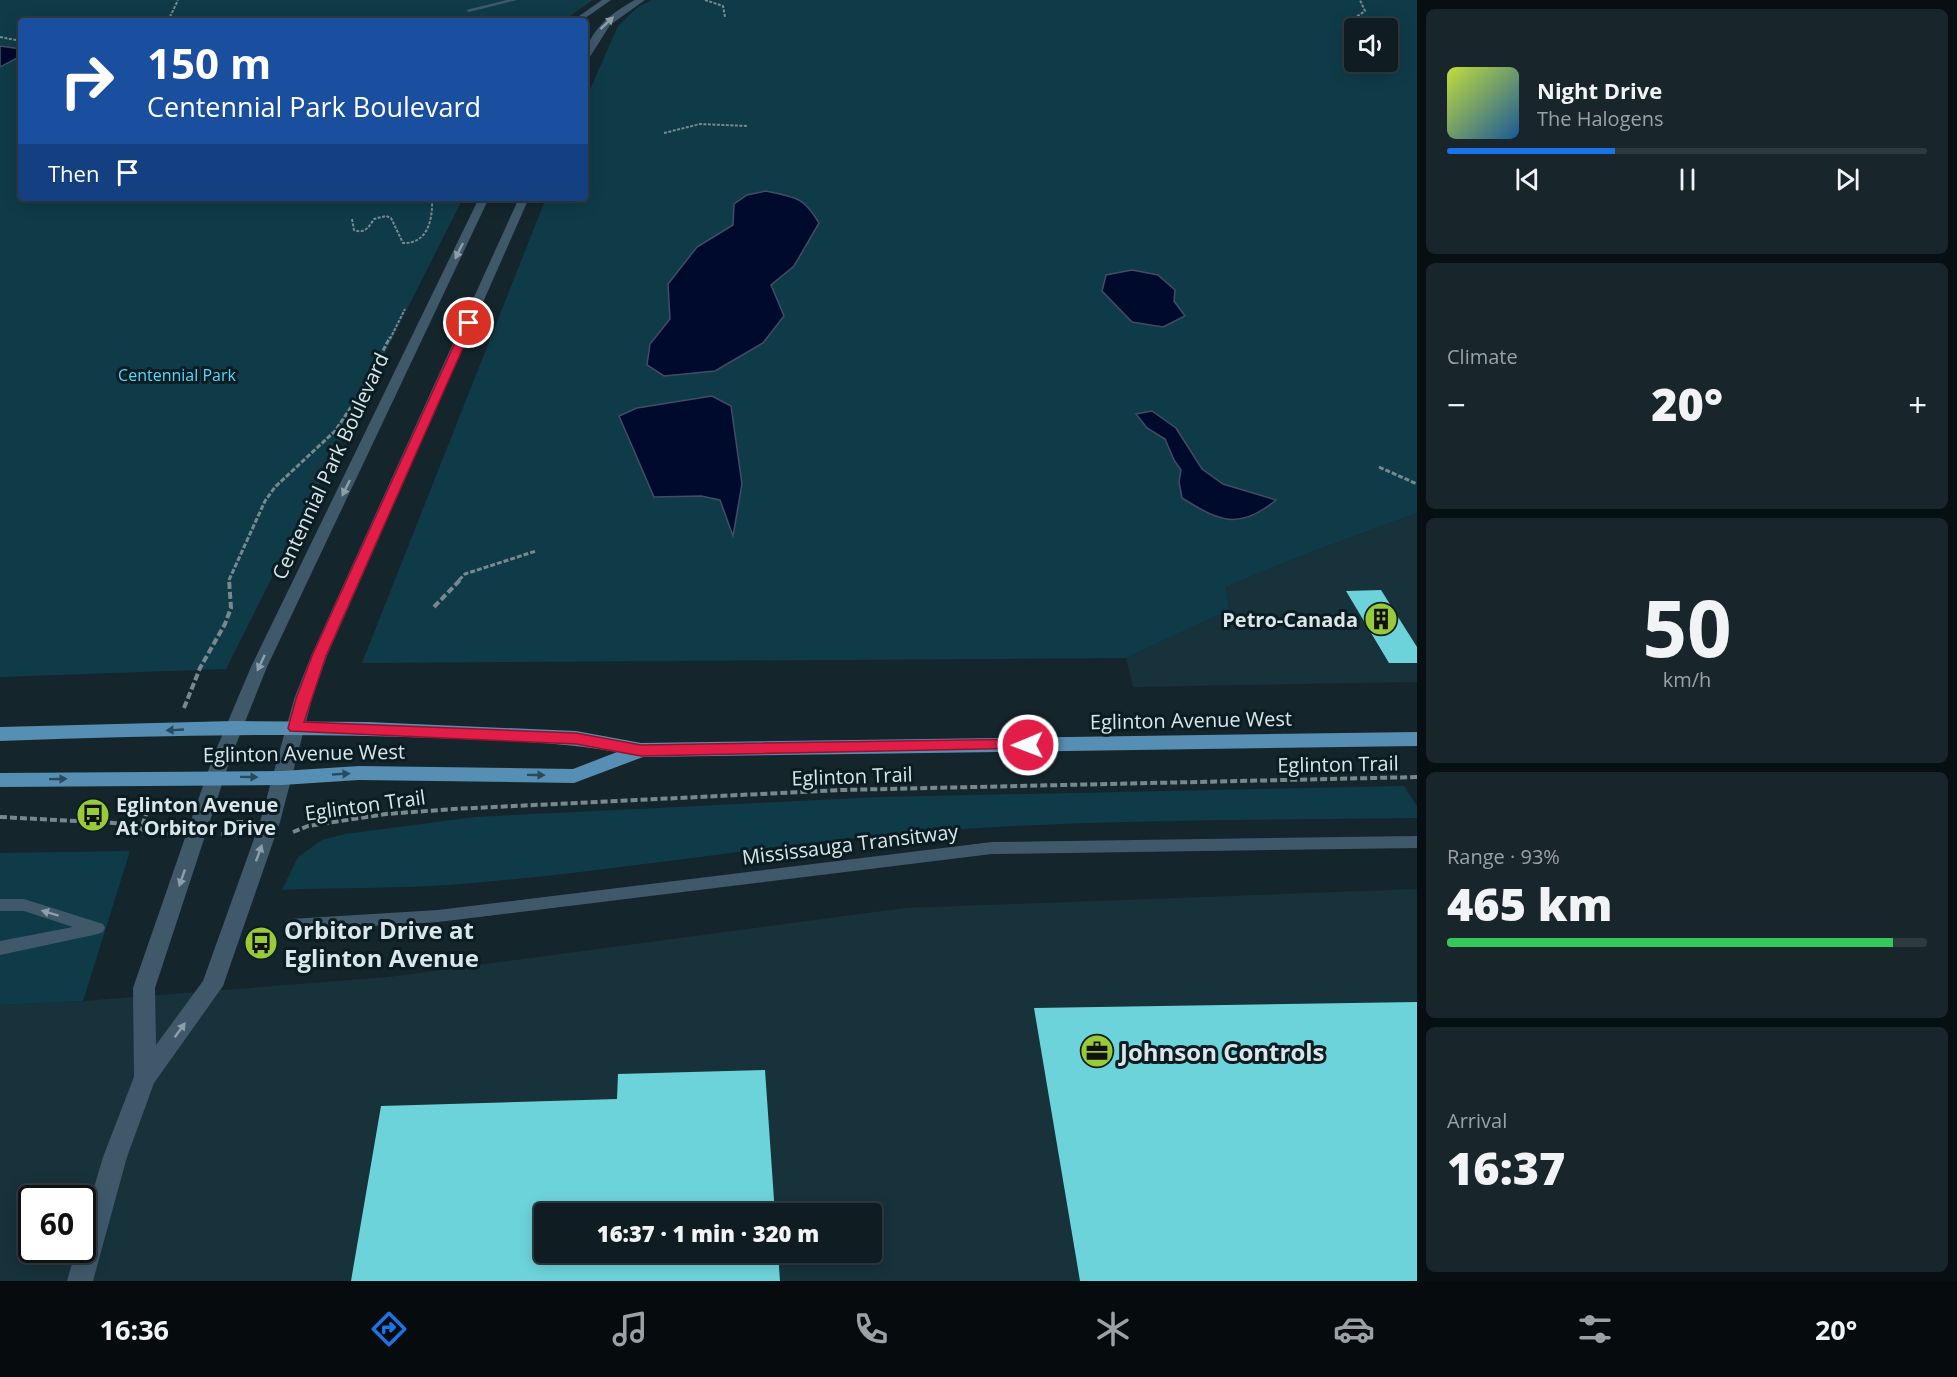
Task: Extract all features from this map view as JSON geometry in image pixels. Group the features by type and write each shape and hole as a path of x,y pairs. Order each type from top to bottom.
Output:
{"main road":[{"name":"Eglinton Avenue West","path":"0,734 233,727 295,728 576,738 641,750 1417,739"},
{"name":"Eglinton Avenue West","path":"0,780 282,778 359,773 574,776 641,750"}],"street":[{"path":"580,18 607,0"},
{"path":"588,53 603,26 623,9 641,0"},
{"name":"Centennial Park Boulevard","path":"145,1077 144,988 233,727 259,667 483,201"},
{"path":"80,1281 115,1157 145,1077 212,986 268,828 303,699 319,656 523,201"}],"lane":[{"path":"469,10 514,0"},
{"name":"Mississauga Transitway","path":"291,925 438,916 992,848 1417,842"},
{"path":"0,905 24,905 98,928 0,948"}],"path":[{"path":"169,18 178,0"},
{"path":"705,0 723,6 725,17"},
{"path":"1355,18 1365,11 1360,0"},
{"path":"0,37 18,40"},
{"path":"664,133 700,124 748,126"},
{"path":"352,219 354,230 363,232 368,230 374,219 386,216 391,218 403,243 415,244 420,241 428,228 432,215 432,201"},
{"path":"185,703 200,668 225,624 231,608 229,577 265,501 275,488 335,431 364,388 409,302"},
{"path":"1379,467 1417,484"},
{"path":"434,607 465,574 536,551"},
{"name":"Eglinton Trail","path":"290,834 308,826 357,818 453,809 842,790 1417,777"},
{"path":"0,817 133,824 150,834"}],"shaded area":[{"path":"0,46 18,49 18,58 0,67"},
{"path":"766,191 785,195 803,203 819,223 794,266 771,285 784,316 763,343 715,371 664,376 647,365 650,344 670,319 668,284 697,247 733,225 734,204 747,195"},
{"path":"1132,270 1158,275 1175,290 1174,301 1185,316 1163,327 1132,322 1102,291 1106,275"},
{"path":"712,396 731,406 742,484 733,536 720,500 701,496 654,497 619,416 637,408"},
{"path":"1152,411 1176,428 1202,469 1223,484 1276,500 1251,516 1229,519 1218,517 1182,498 1179,482 1181,470 1165,439 1147,428 1136,414"},
{"path":"1417,513 1417,682 1133,687 1126,658 1229,610 1226,587 1298,557"},
{"path":"1417,889 1417,1281 0,1281 0,1005 83,1001 389,977 905,908"}],"green space":[{"name":"Centennial Park","path":"0,0 593,0 567,18 18,18 18,201 461,201 226,669 0,677"},
{"path":"652,0 1417,0 1417,513 1298,557 1226,587 1229,610 1126,658 362,663 545,201 588,201 588,94 618,26 638,7"},
{"path":"1404,786 1417,806 1417,818 1168,821 982,828 802,844 507,880 427,886 282,890 298,857 322,840 345,834 475,817 880,797"},
{"path":"130,851 83,1001 0,1005 0,853"}],"building":[{"name":"Petro-Canada","path":"1381,590 1417,647 1417,663 1389,663 1346,591"},
{"path":"1417,1002 1417,1281 1080,1281 1034,1008"},
{"path":"765,1070 774,1203 534,1203 534,1263 779,1263 780,1281 351,1281 381,1106 617,1099 618,1074"}],"place":[{"name":"Petro-Canada","path":"1381,619"},
{"name":"Eglinton Avenue At Orbitor Drive","path":"93,815"},
{"name":"Orbitor Drive at Eglinton Avenue","path":"261,943"},
{"name":"Johnson Controls","path":"1097,1051"}],"route":[{"path":"469,323 319,656 295,728 576,738 641,750 1028,745"}]}
